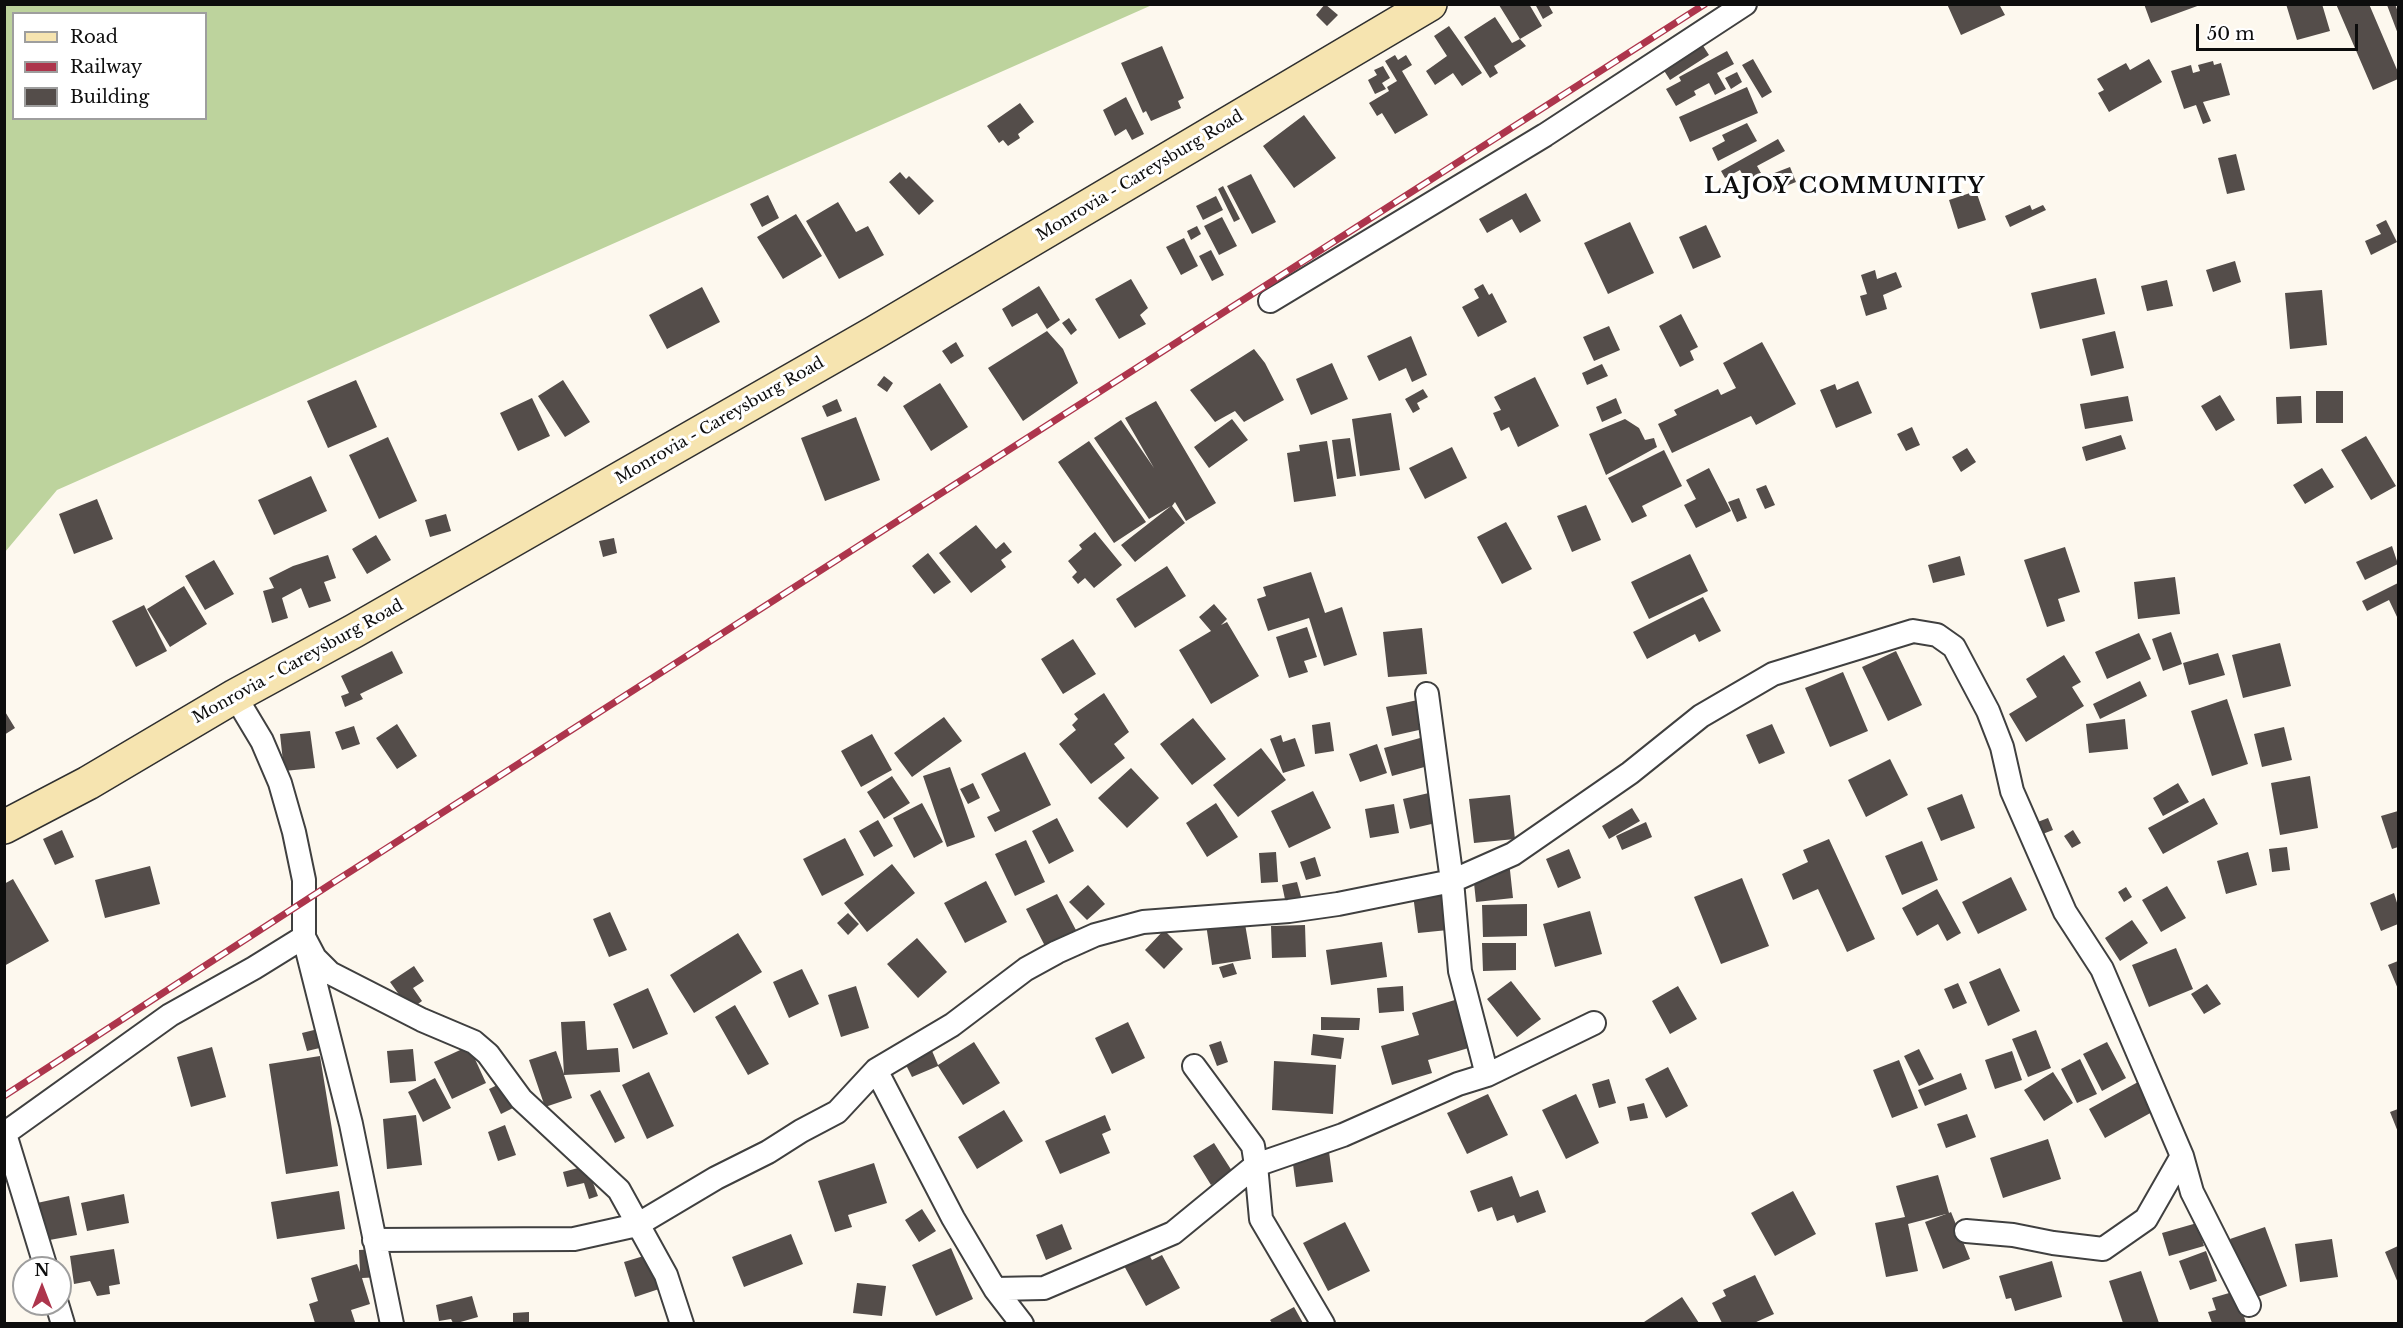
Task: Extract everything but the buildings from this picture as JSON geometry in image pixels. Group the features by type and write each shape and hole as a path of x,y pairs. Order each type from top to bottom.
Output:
{"main road":[{"name":"Monrovia - Careysburg Road","path":"4,827 88,783 235,696 354,631 874,333 1412,10"}],"street":[{"path":"1270,301 1545,135 1745,4"},
{"path":"374,1240 574,1239 637,1225 716,1178 768,1152 837,1112 876,1070 952,1025 1026,969 1057,952 1095,935 1143,921 1289,911 1338,904 1452,881 1513,854 1630,773 1701,716 1773,674 1913,631 1937,635 1954,647 1988,711 2002,747 2012,791 2065,912 2102,969 2182,1156 2192,1192 2249,1305"},
{"path":"1427,694 1452,881 1460,971 1487,1075"},
{"path":"235,696 262,741 280,783 294,832 304,880 304,937 351,1124 392,1323"},
{"path":"42,1256 5,1134 170,1015 304,937"},
{"path":"304,937 315,958 330,973 422,1020 474,1042 488,1054 521,1099 619,1190 666,1275 682,1323"},
{"path":"995,1289 1044,1288 1173,1233 1256,1165 1343,1135 1458,1084 1487,1075 1594,1023"},
{"path":"1194,1066 1253,1146 1261,1219 1323,1323"},
{"path":"876,1070 953,1218 995,1289 1022,1323"},
{"path":"1966,1231 2013,1235 2103,1249 2146,1219 2182,1156"}],"green space":[{"path":"5,4 1152,4 1152,5 57,490 5,552"}],"railway":[{"path":"4,1096 334,882 1705,4"}],"district":[{"name":"LAJOY COMMUNITY","path":"1845,187"}]}
